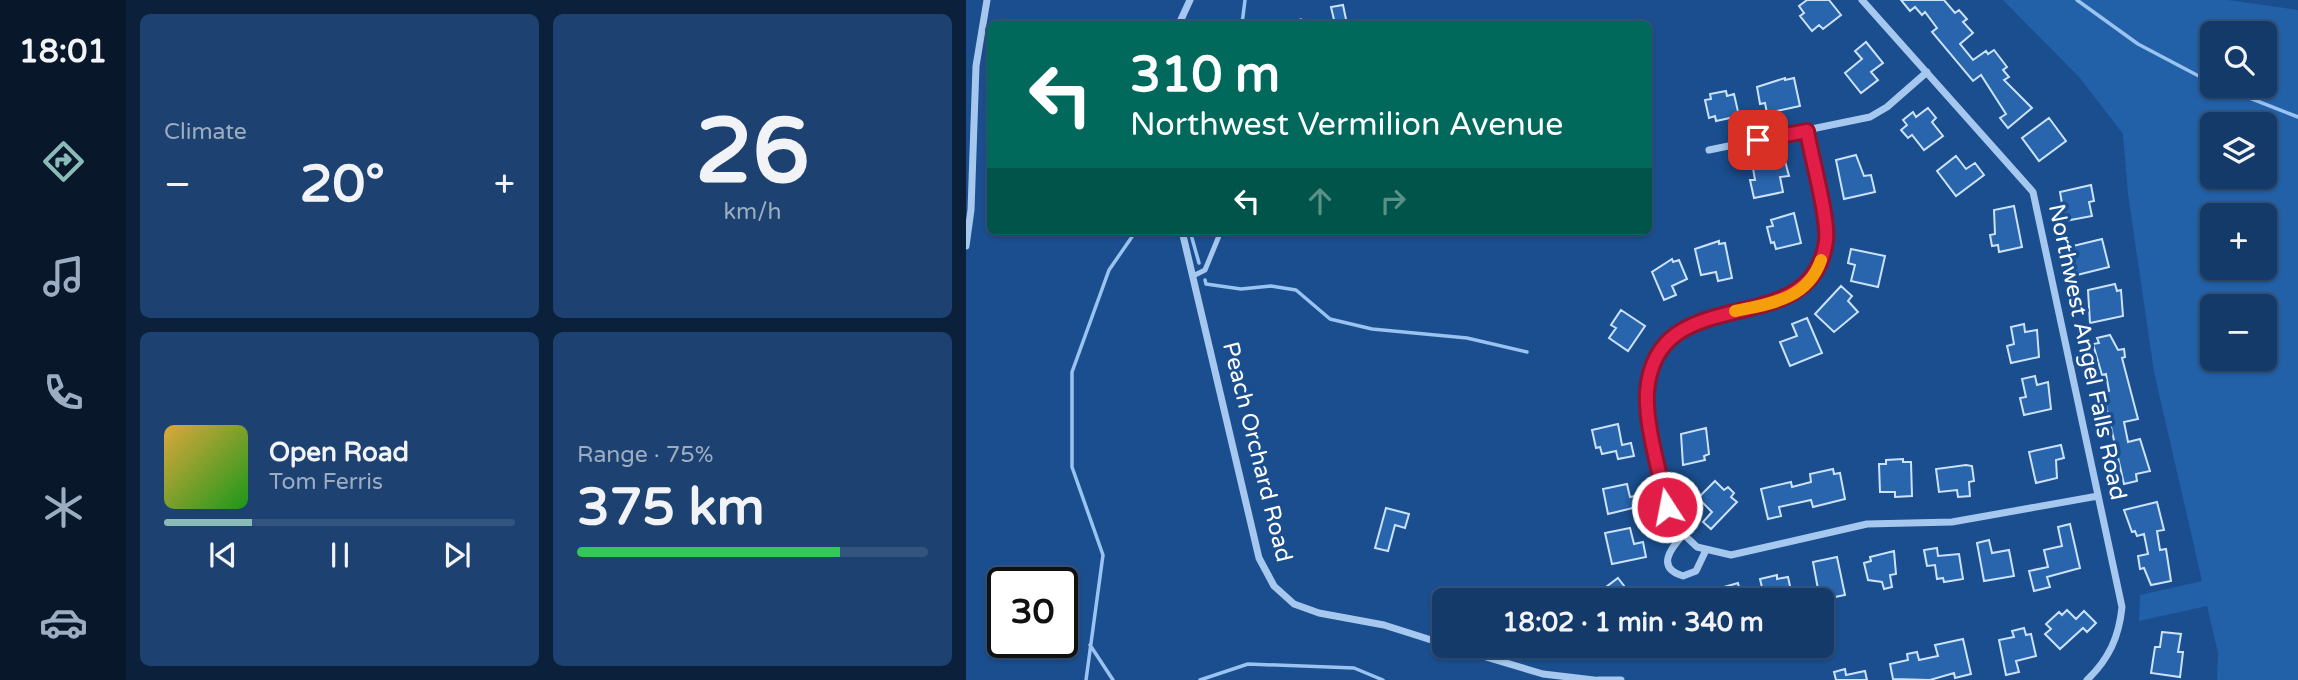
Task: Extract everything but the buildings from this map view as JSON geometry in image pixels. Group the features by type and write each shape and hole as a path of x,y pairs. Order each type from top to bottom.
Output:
{"street":[{"path":"966,246 971,199 976,66 988,0"},
{"path":"1180,21 1190,0"},
{"name":"Northwest Angel Falls Road","path":"1862,0 2033,192 2122,607 2120,631 2103,664 2087,680"},
{"path":"1709,150 1807,131 1879,113 1927,72"},
{"path":"1807,131 1827,237 1818,267 1809,281 1790,297 1692,323 1670,341 1651,371 1647,405 1667,507 1683,534 1697,547 1731,555 1867,524 1964,521 2098,496"},
{"name":"Peach Orchard Road","path":"1183,235 1259,558 1273,586 1294,604 1319,613 1384,625 1432,640"},
{"path":"1683,534 1667,553 1667,565 1672,572 1683,576 1696,571 1706,550"},
{"path":"1489,658 1543,674 1621,680"}],"lane":[{"path":"1193,276 1205,270 1219,235"}],"shaded area":[{"path":"2003,0 2228,0 2298,10 2298,680 2217,680 2218,653 2207,606 2139,621 2140,595 2202,581 2154,372 2128,194 2123,134 2079,77"}],"waterway":[{"path":"1242,21 1245,0"},
{"path":"2077,0 2138,44 2200,77"},
{"path":"2250,98 2298,117"},
{"path":"1086,680 1103,555 1072,467 1072,372 1109,270 1133,235"},
{"path":"1191,235 1199,263"},
{"path":"1205,280 1206,284 1241,289 1271,286 1296,290 1330,319 1372,329 1467,338 1527,352"},
{"path":"1090,645 1113,680"},
{"path":"1200,680 1248,664 1354,668 1383,680"}],"slow traffic":[{"path":"1735,311 1790,297 1809,281 1821,260"}],"route":[{"path":"1667,507 1647,405 1649,379 1660,353 1681,330 1692,323 1790,297 1809,281 1818,267 1825,247 1825,224 1807,131 1758,140"}]}
